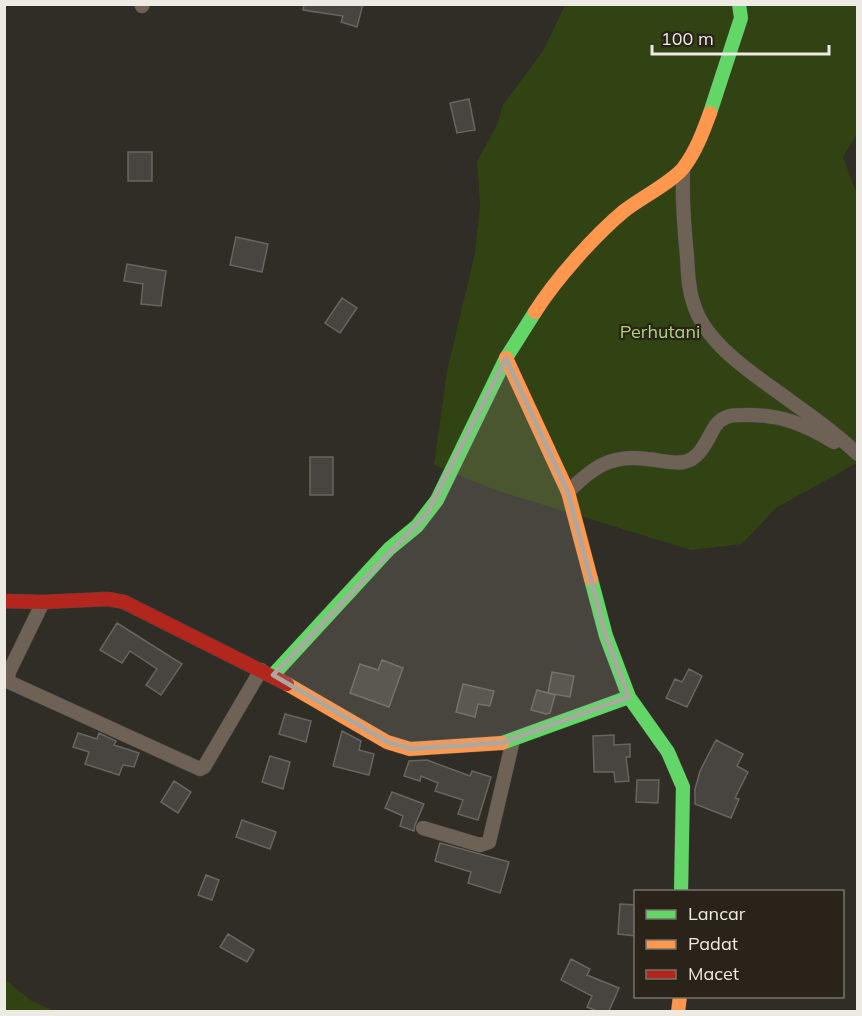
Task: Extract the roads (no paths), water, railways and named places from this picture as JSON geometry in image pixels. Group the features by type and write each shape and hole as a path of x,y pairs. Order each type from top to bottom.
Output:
{"street":[{"path":"43,602 8,674 9,682 200,769 204,767 267,673 389,549 428,513 445,486 506,358 543,298 580,255 623,212 682,170 701,138 717,95 741,18 739,4"},
{"path":"682,170 682,217 688,274 698,316 710,333 731,355 829,429 858,454"},
{"path":"506,358 568,492 606,636 629,697 674,763 680,777 683,787 681,890"},
{"path":"568,492 583,476 612,459 627,456 684,462 693,458 701,450 717,423 727,416 769,415 810,428 858,454"},
{"path":"4,601 108,599 124,602 267,673 387,742 421,750 502,743 629,697"},
{"path":"423,828 480,845 489,842 513,740"}],"park label":[{"name":"Perhutani","path":"660,331"}]}
